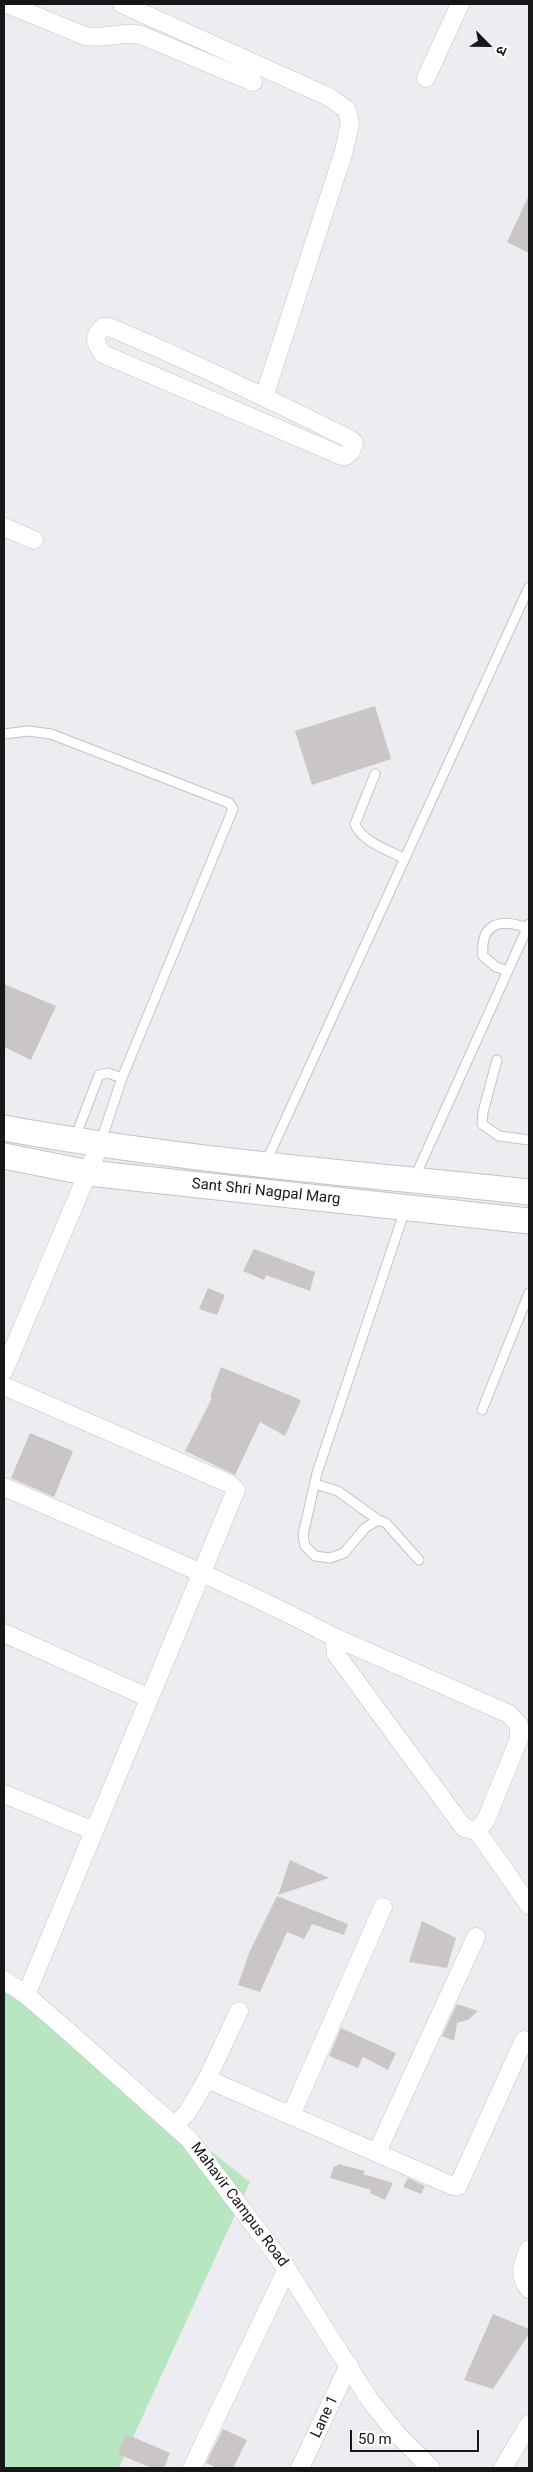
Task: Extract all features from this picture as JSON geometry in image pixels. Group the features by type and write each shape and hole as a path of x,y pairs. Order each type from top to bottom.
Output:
{"main road":[{"name":"Sant Shri Nagpal Marg","path":"4,1128 74,1141 264,1164 529,1192"},
{"name":"Sant Shri Nagpal Marg","path":"4,1156 89,1173 529,1221"}],"street":[{"path":"7,4 85,36 96,38 125,33 141,35 254,82"},
{"path":"122,4 329,96 347,110 350,123 344,151 264,397"},
{"path":"426,78 460,4"},
{"path":"104,327 109,327 264,397 350,439 354,443 351,451 346,456 325,449 103,354 95,342 95,338 104,327"},
{"path":"4,527 34,540"},
{"path":"4,1372 100,1144"},
{"path":"4,1386 234,1486 235,1493 26,1995"},
{"path":"4,1487 202,1574 294,1616 334,1637 510,1714 519,1725 519,1739 486,1820 477,1831"},
{"path":"4,1633 149,1698"},
{"path":"334,1637 336,1654 407,1753 464,1828 477,1831 529,1905"},
{"path":"4,1794 94,1831"},
{"path":"291,2115 383,1907"},
{"path":"377,2152 476,1936"},
{"name":"Mahavir Campus Road","path":"4,1980 26,1995 189,2139 287,2269 369,2399 397,2434 431,2468"},
{"path":"174,2125 187,2113 207,2079 239,2011"},
{"path":"207,2079 453,2186 458,2186 524,2040"},
{"path":"529,2249 522,2265 522,2276 529,2289"},
{"path":"192,2468 287,2269"},
{"name":"Lane 1","path":"300,2468 349,2365"},
{"path":"503,2468 529,2424"}],"lane":[{"path":"264,1164 529,587"},
{"path":"4,734 28,731 51,734 229,803 233,809 122,1078 100,1144"},
{"path":"375,774 355,824 358,831 367,838 403,858"},
{"path":"413,1180 508,971 528,926 500,923 488,929 482,941 483,956 496,967 508,971"},
{"path":"497,1060 483,1112 482,1124 499,1136 529,1140"},
{"path":"74,1141 99,1075 108,1073 122,1078"},
{"path":"378,1520 365,1528 344,1553 330,1558 315,1556 305,1546 304,1535 314,1484 406,1207"},
{"path":"482,1410 529,1293"},
{"path":"314,1484 338,1491 378,1520 386,1523 419,1560"}],"green space":[{"path":"4,1989 250,2182 119,2468 4,2468"}],"building":[{"path":"529,195 529,253 507,242"},
{"path":"375,706 391,759 312,785 295,731"},
{"path":"4,984 56,1006 31,1060 4,1047"},
{"path":"254,1249 315,1272 310,1291 266,1275 264,1280 243,1271"},
{"path":"208,1288 225,1295 217,1315 199,1309"},
{"path":"221,1367 301,1400 285,1436 260,1422 235,1475 185,1451 212,1398 210,1396"},
{"path":"30,1433 73,1451 54,1497 11,1478"},
{"path":"290,1860 329,1878 278,1895"},
{"path":"277,1896 348,1924 344,1935 312,1924 304,1939 287,1932 260,1992 238,1985 249,1953"},
{"path":"422,1921 456,1938 447,1968 409,1962"},
{"path":"457,2004 478,2011 468,2020 457,2023 454,2041 442,2036"},
{"path":"341,2028 396,2053 388,2070 363,2057 358,2068 329,2056"},
{"path":"338,2164 365,2171 363,2174 393,2183 385,2200 370,2193 371,2190 330,2178 334,2166"},
{"path":"408,2178 425,2186 421,2194 403,2187"},
{"path":"493,2314 529,2329 529,2334 493,2389 464,2380"},
{"path":"223,2429 247,2440 233,2468 217,2468 206,2463"},
{"path":"126,2434 170,2453 164,2468 152,2468 118,2454"}]}
